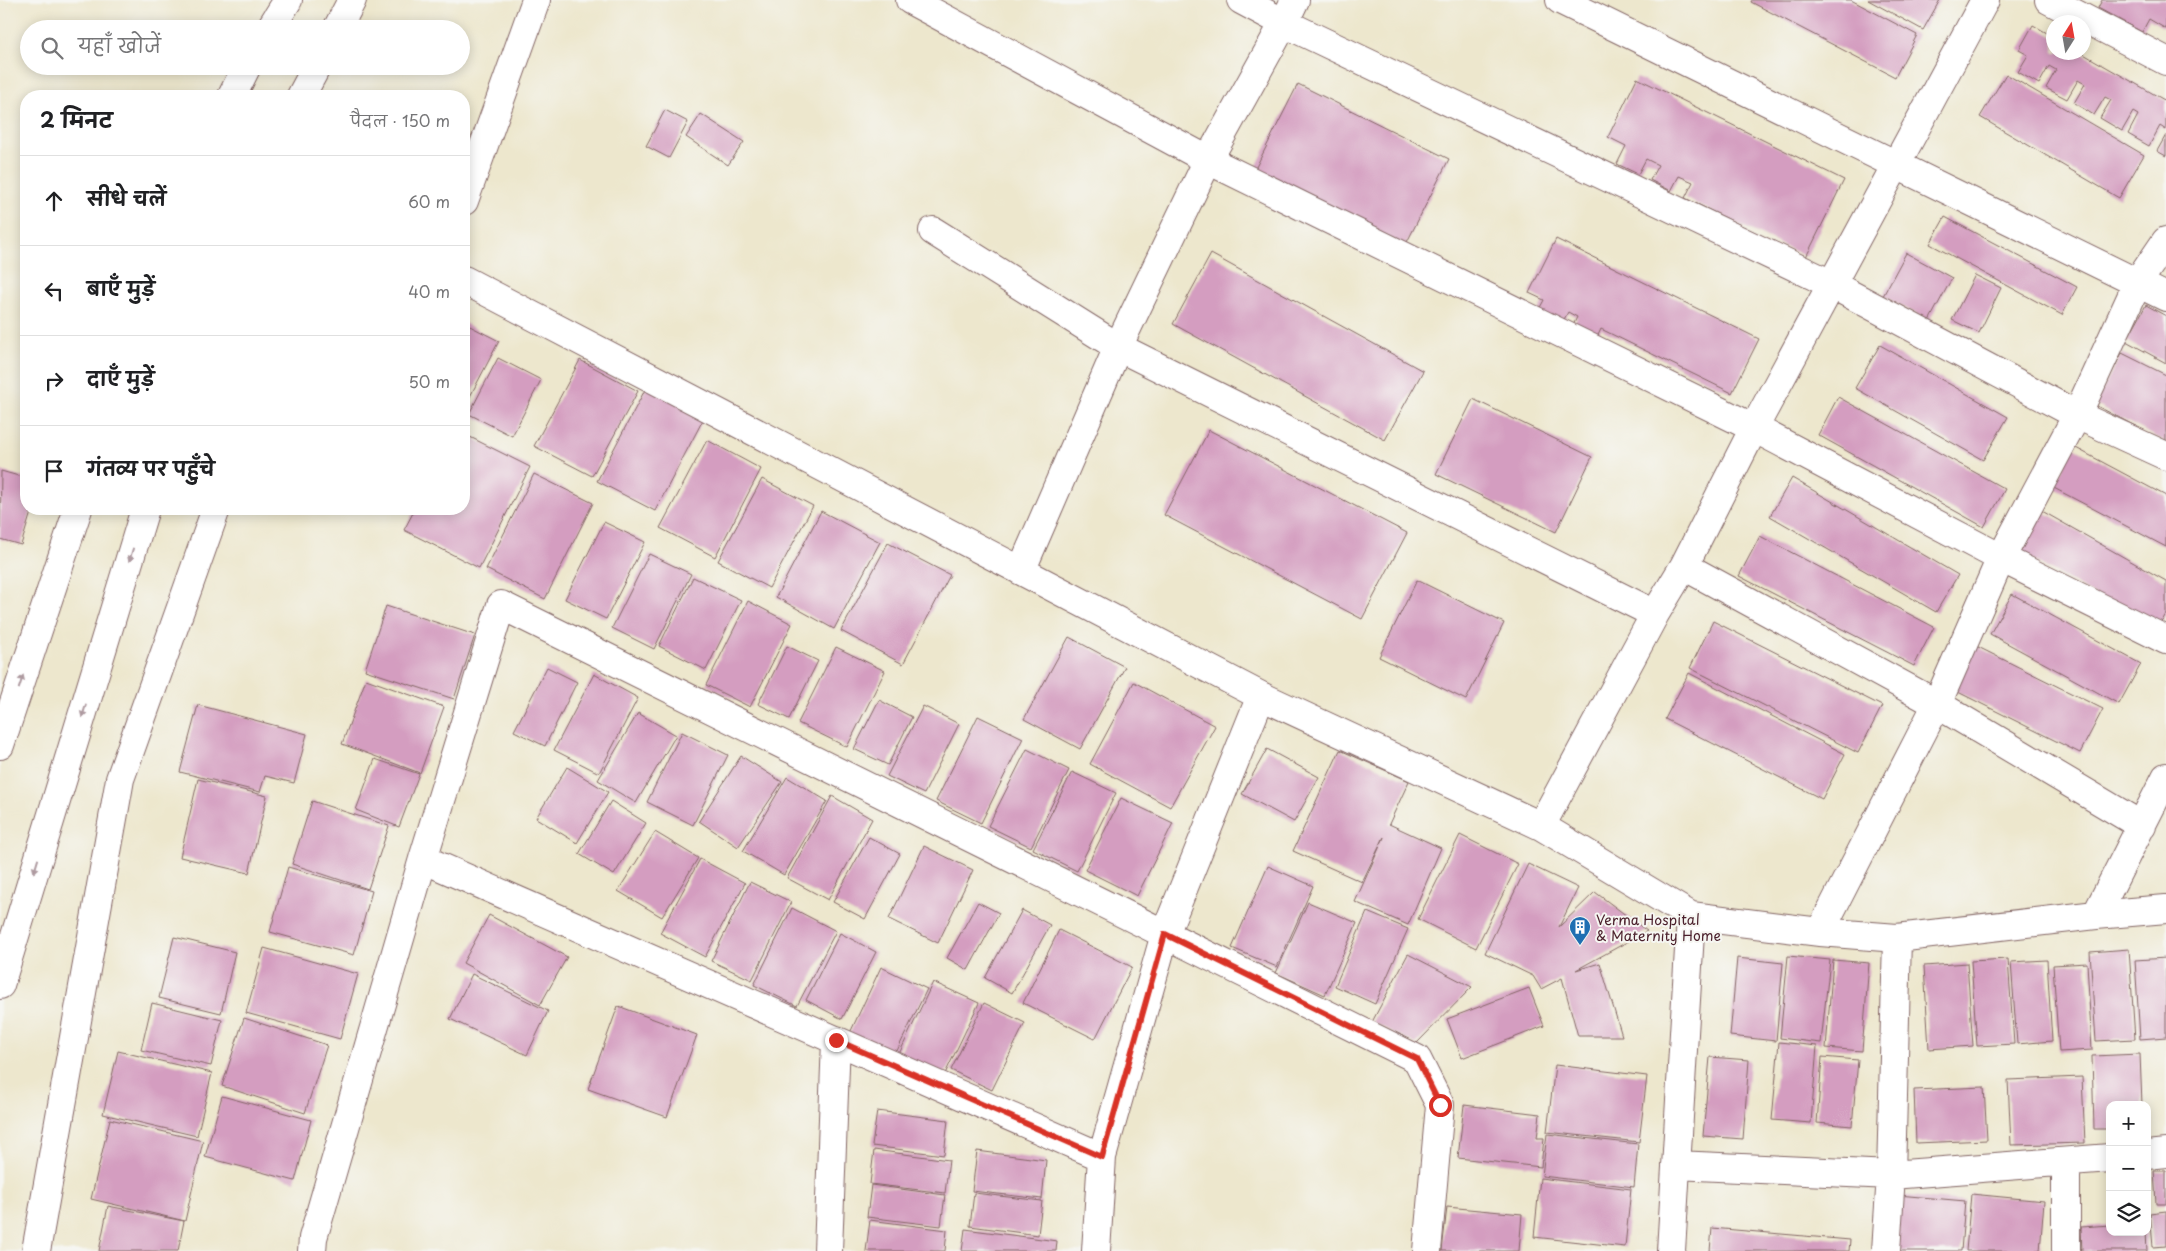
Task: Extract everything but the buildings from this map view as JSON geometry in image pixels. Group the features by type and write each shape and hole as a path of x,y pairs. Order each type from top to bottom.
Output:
{"street":[{"path":"276,20 288,0"},
{"path":"342,20 352,0"},
{"path":"470,184 536,0"},
{"path":"910,0 1208,160 1754,428 2001,558 2166,640"},
{"path":"1241,0 1290,12 1831,284 2077,415 2166,456"},
{"path":"1560,0 2166,297"},
{"path":"1541,826 1655,614 1684,566 1754,428 1986,0"},
{"path":"2049,0 2166,61"},
{"path":"1021,570 1118,347 1208,160 1290,12"},
{"path":"235,90 242,75"},
{"path":"304,90 312,75"},
{"path":"933,231 1118,347 1655,614"},
{"path":"1820,932 1937,704 2001,558 2077,415 2138,282 2166,241"},
{"path":"470,283 1261,696 1541,826 1691,916 1820,932 1897,938 2096,915 2166,909"},
{"path":"0,745 76,515"},
{"path":"0,986 143,515"},
{"path":"36,1251 120,779 214,515"},
{"path":"1684,566 1937,704 2142,826"},
{"path":"312,1251 313,1238 423,859 502,605 1417,1059 1440,1105 1427,1251"},
{"path":"1096,1251 1102,1157 1165,934 1261,696"},
{"path":"2096,915 2166,777"},
{"path":"423,859 1102,1157"},
{"path":"1671,1251 1691,916"},
{"path":"1886,1251 1891,1175 1897,938"},
{"path":"828,1251 836,1040"},
{"path":"2151,1155 2166,1153"},
{"path":"1676,1164 1891,1175 2106,1158"},
{"path":"2066,1162 2066,1251"}],"place":[{"name":"Verma Hospital & Maternity Home","path":"1580,946"}],"route":[{"path":"836,1040 1102,1157 1165,934 1417,1059 1440,1105"}]}
